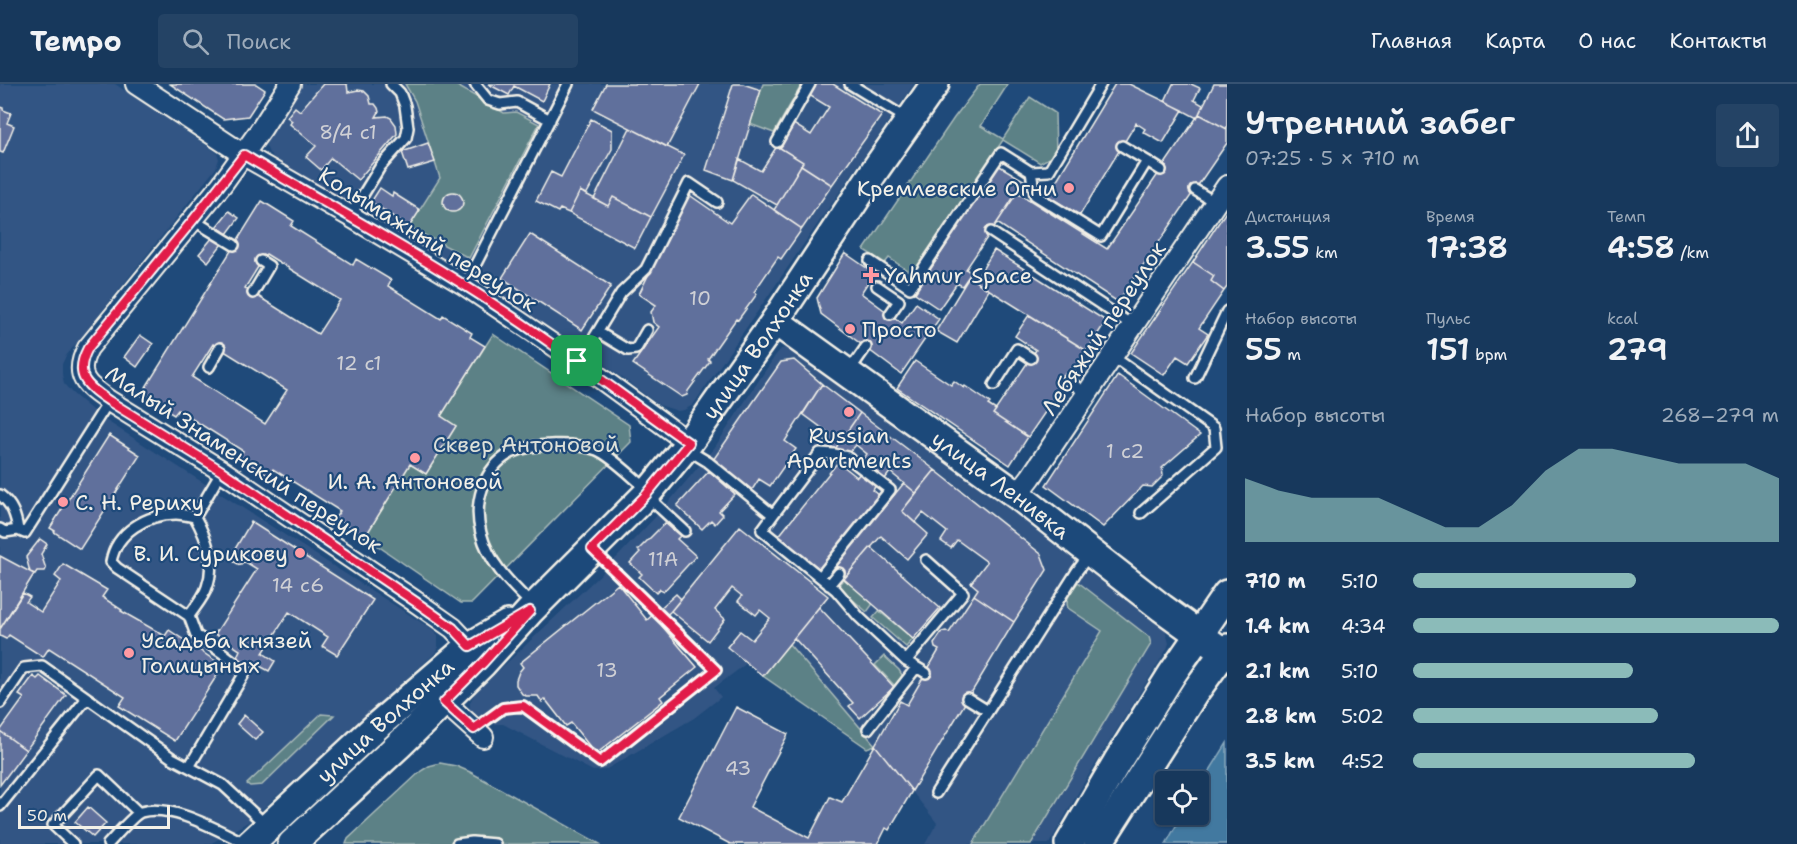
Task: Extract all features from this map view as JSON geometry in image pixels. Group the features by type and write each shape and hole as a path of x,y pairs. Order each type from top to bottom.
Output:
{"main road":[{"name":"улица Волхонка","path":"292,844 444,702 532,609 648,493 687,446 775,321 935,84"},
{"name":"улица Ленивка","path":"775,321 1017,495 1162,608 1225,650"},
{"path":"1069,844 1117,762 1198,633 1227,594"},
{"name":"улица Волхонка","path":"255,839 379,724 470,646 532,609"},
{"path":"1098,844 1195,692 1225,650"}],"street":[{"name":"Колымажный переулок","path":"136,84 244,155 465,285 577,361 687,446"},
{"name":"Малый Знаменский переулок","path":"290,84 244,155 88,348 82,358 81,371 91,389 222,471 453,628 470,646"},
{"name":"Лебяжий переулок","path":"1017,495 1227,186"},
{"path":"444,702 479,733"}],"lane":[{"path":"350,216 380,167 406,138 408,128 405,106 400,93 391,84"},
{"path":"475,84 489,100 500,104 517,102 550,120"},
{"path":"465,285 568,84"},
{"path":"777,142 810,84"},
{"path":"850,84 911,121"},
{"path":"870,261 910,288 963,214 1001,153 1031,172 1049,171 1101,84"},
{"path":"1079,121 1089,126"},
{"path":"1122,146 1161,170"},
{"path":"1031,172 1035,195 1101,236 1147,161"},
{"path":"577,361 598,332 621,293 646,269 688,183 717,202"},
{"path":"1195,190 1216,203"},
{"path":"193,220 234,245"},
{"path":"991,232 1132,325"},
{"path":"253,293 269,266 261,261"},
{"path":"877,286 899,301 890,314"},
{"path":"1195,378 1227,311"},
{"path":"598,332 628,350 636,349 647,330"},
{"path":"848,372 866,347"},
{"path":"209,367 220,348"},
{"path":"994,385 1017,349 1031,358"},
{"path":"1112,356 1214,428 1216,447 1142,513"},
{"path":"1067,380 1087,394"},
{"path":"0,530 5,532 18,530 25,533 109,401"},
{"path":"532,609 490,558 478,520 478,501 488,475 511,453 538,446 561,445 585,447 598,451 648,493 685,531"},
{"path":"687,446 773,515"},
{"path":"820,577 890,490 847,457 834,453 820,453 759,534 820,577 906,661 926,674"},
{"path":"195,517 222,471"},
{"path":"0,495 11,507 18,530"},
{"path":"189,616 207,588 211,571 211,556 205,536 195,517 177,513 159,516 138,524 125,533 112,553 111,562 189,616 196,635 246,671 189,767"},
{"path":"479,733 503,708 523,706 600,762 716,670 592,549"},
{"path":"936,793 1091,552"},
{"path":"906,661 963,593 926,560"},
{"path":"829,585 839,573"},
{"path":"0,703 24,668 42,666 172,758 223,785 255,839"},
{"path":"868,729 916,668"},
{"path":"0,806 87,698"},
{"path":"967,698 988,711"},
{"path":"74,844 53,825 99,775 139,813"},
{"path":"108,844 139,813 161,810 255,839"},
{"path":"457,844 472,842 495,844"}],"shaded area":[{"path":"0,84 115,84 213,150 219,159 216,168 66,356 62,364 64,384 99,416 430,628 438,636 438,648 435,653 248,822 210,844 0,844"},
{"path":"298,84 914,84 693,405 678,411 659,405 591,355 533,321 269,153 266,146 267,138"},
{"path":"791,348 802,355 1064,548 1165,629 1169,643 1167,649 1085,781 1049,844 925,844 937,823 875,745 867,748 747,663 714,688 721,697 694,718 605,770 593,771 503,724 494,724 486,720 470,709 470,702 475,693 603,572 662,510 715,447 775,356 781,349"},
{"path":"1227,743 1227,844 1166,844 1176,825 1209,825 1209,772"}],"green space":[{"path":"405,84 454,84 504,113 516,112 539,124 469,258 409,227 440,178 415,101"},
{"path":"763,84 802,84 774,133 750,124"},
{"path":"980,84 1008,84 981,126 1003,139 1030,97 1055,113 1056,154 1040,163 1003,140 913,274 889,258 885,263 864,250 954,118"},
{"name":"Сквер Антоновой","path":"493,334 629,425 631,442 472,603 461,603 365,537 410,464 426,474 456,426 441,416"},
{"path":"844,579 872,603 867,612 837,586"},
{"path":"1078,582 1149,637 1151,644 1031,844 973,844 1102,631 1068,608 1068,598"},
{"path":"879,611 913,639 906,647 873,618"},
{"path":"789,644 875,745 867,748 763,676"},
{"path":"884,656 902,675 895,686 875,665"},
{"path":"321,714 334,715 262,785 247,784"},
{"path":"440,763 470,772 600,844 346,844 348,839 421,771"}],"building":[{"path":"170,84 256,84 265,90 248,116 223,119"},
{"path":"323,84 347,84 348,92 364,91 369,96 371,104 375,104 378,108 379,112 376,117 387,116 396,125 397,134 358,180 331,158 321,170 306,157 316,146 290,124 292,121 287,117 295,107 300,111"},
{"path":"488,84 550,84 542,101 514,86 509,95"},
{"path":"606,84 700,84 667,147 593,109"},
{"path":"733,84 743,84 761,90 733,180 706,170"},
{"path":"815,84 833,84 882,115 832,185 801,165 803,162 777,146 792,123 811,135 829,107 809,95"},
{"path":"1115,84 1129,84 1183,110 1163,143 1143,132 1145,129 1136,123 1080,215 1047,196"},
{"path":"1173,84 1191,84 1200,88 1194,100 1203,105 1197,118 1165,101"},
{"path":"1214,84 1227,84 1227,129 1199,114"},
{"path":"0,107 11,113 7,123 14,126 3,153 0,152"},
{"path":"1199,114 1227,129 1227,143 1118,302 997,223 1017,192 1107,249"},
{"path":"591,119 612,130 612,149 586,195 580,191 569,213 560,209 558,212 536,201 551,172 561,177"},
{"path":"630,128 684,155 651,217 613,197 608,206 594,199"},
{"path":"428,143 435,162 408,170 402,152"},
{"path":"777,146 803,162 777,205 733,180 739,159 761,171"},
{"path":"801,165 832,185 802,229 774,210"},
{"path":"998,165 1025,181 966,269 971,273 962,286 957,283 939,309 915,293"},
{"path":"380,188 392,196 393,193 420,210 409,227 371,202"},
{"path":"580,191 608,206 613,197 651,217 635,248 569,213"},
{"path":"453,192 460,195 463,202 460,209 453,212 446,209 443,202 446,195"},
{"path":"688,194 730,223 751,194 802,229 781,259 778,257 754,292 757,294 708,359 710,361 687,395 682,397 633,364 659,327 653,322 651,312 656,305 639,294"},
{"path":"262,201 294,221 291,226 353,265 356,259 391,280 388,286 441,319 443,315 472,333 470,337 485,346 441,416 456,426 426,474 410,464 365,537 335,518 340,511 273,469 269,476 239,457 243,451 178,410 174,415 141,395","holes":["266,254 340,300 318,334 245,288","213,344 287,390 265,424 192,377"]},
{"path":"1227,210 1227,287 1224,291 1211,281 1214,276 1193,262"},
{"path":"229,211 239,218 227,234 217,226"},
{"path":"530,234 611,286 582,330 502,278"},
{"path":"213,237 222,244 208,262 199,254"},
{"path":"994,250 1106,321 1087,351 975,281"},
{"path":"845,253 874,273 861,293 902,323 916,303 939,319 901,374 821,314 817,298"},
{"path":"1193,262 1214,276 1211,281 1224,291 1199,328 1208,334 1188,363 1177,356 1164,375 1131,353"},
{"path":"969,277 989,290 957,343 936,331"},
{"path":"1029,315 1087,351 1028,437 993,414 1036,350 1015,336"},
{"path":"140,335 153,344 137,367 124,357"},
{"path":"794,360 822,384 785,441 796,449 770,486 759,479 752,490 713,460 781,362"},
{"path":"915,361 951,385 954,381 964,388 965,386 990,403 988,405 996,410 993,414 1028,437 1010,465 897,388"},
{"path":"1118,375 1200,435 1162,468 1163,476 1152,487 1143,486 1103,527 1046,485"},
{"path":"822,384 860,413 835,449 825,442 830,434 803,414"},
{"path":"860,413 935,470 916,493 890,472 885,479 862,461 867,454 856,445 849,453 835,449"},
{"path":"109,435 140,455 80,549 50,528"},
{"path":"838,462 857,477 860,473 876,485 873,490 879,495 819,570 778,537"},
{"path":"935,470 1041,554 1047,570 1014,622 974,595 978,589 971,583 987,562 957,540 951,548 941,541 947,532 923,513 915,523 902,511"},
{"path":"709,471 735,494 719,511 723,515 715,524 711,520 702,529 677,506"},
{"path":"904,483 916,493 902,511 928,534 907,559 881,536 845,577 833,569"},
{"path":"251,522 373,600 337,655 322,646 328,637 289,612 263,653 275,661 269,671 256,664 251,669 236,659 240,650 215,634 257,569 244,561 240,565 229,559"},
{"path":"665,523 680,536 677,539 696,556 663,592 660,589 656,593 639,577 642,574 630,563 640,552 638,550"},
{"path":"740,526 828,596 763,676 727,647 740,631 752,640 770,618 760,610 756,615 738,601 742,596 732,588 715,610 725,619 708,641 671,611"},
{"path":"40,539 47,544 41,554 46,569 37,571 35,574 30,572 26,557"},
{"path":"871,547 940,608 913,639 844,579"},
{"path":"0,556 34,574 0,629"},
{"name":"Усадьба князей Голицыных","path":"63,564 107,590 102,597 121,611 165,636 169,630 223,666 175,741 119,706 125,697 49,648 43,657 9,635 6,639 0,636 0,629 23,593 30,597 26,602 41,612 61,581 55,576"},
{"path":"618,584 647,620 676,594 681,599 660,621 697,667 660,697 663,701 596,754 571,723 566,726 545,699 542,702 538,696 522,694 516,685 516,680 523,667 520,663"},
{"path":"974,595 1014,622 912,791 875,745 900,701 907,705 939,650 934,644 942,632 949,633"},
{"path":"819,607 894,687 860,718 849,706 853,703 794,638"},
{"path":"33,676 37,679 40,676 66,695 26,750 0,731 24,698 19,695"},
{"path":"736,707 788,734 750,807 809,838 830,797 842,802 875,745 912,791 889,830 886,828 878,844 730,844 679,817"},
{"path":"244,715 263,732 255,740 237,724"},
{"path":"0,731 26,750 0,785"},
{"path":"88,807 106,823 93,837 75,822"}],"place":[{"name":"Кремлевские Огни","path":"1069,188"},
{"name":"Yahmur Space","path":"871,275"},
{"name":"Просто","path":"850,329"},
{"name":"Russian Apartments","path":"849,412"},
{"name":"И. А. Антоновой","path":"415,458"},
{"name":"С. Н. Рериху","path":"63,502"},
{"name":"В. И. Сурикову","path":"300,553"},
{"name":"Усадьба князей Голицыных","path":"129,653"}],"route":[{"path":"244,155 465,285 577,361 689,443 646,495 592,549 716,670 600,762 523,706 503,708 474,729 444,702 530,611 470,646 453,628 416,602 222,471 91,389 81,371 82,358 88,348 244,155"}]}
